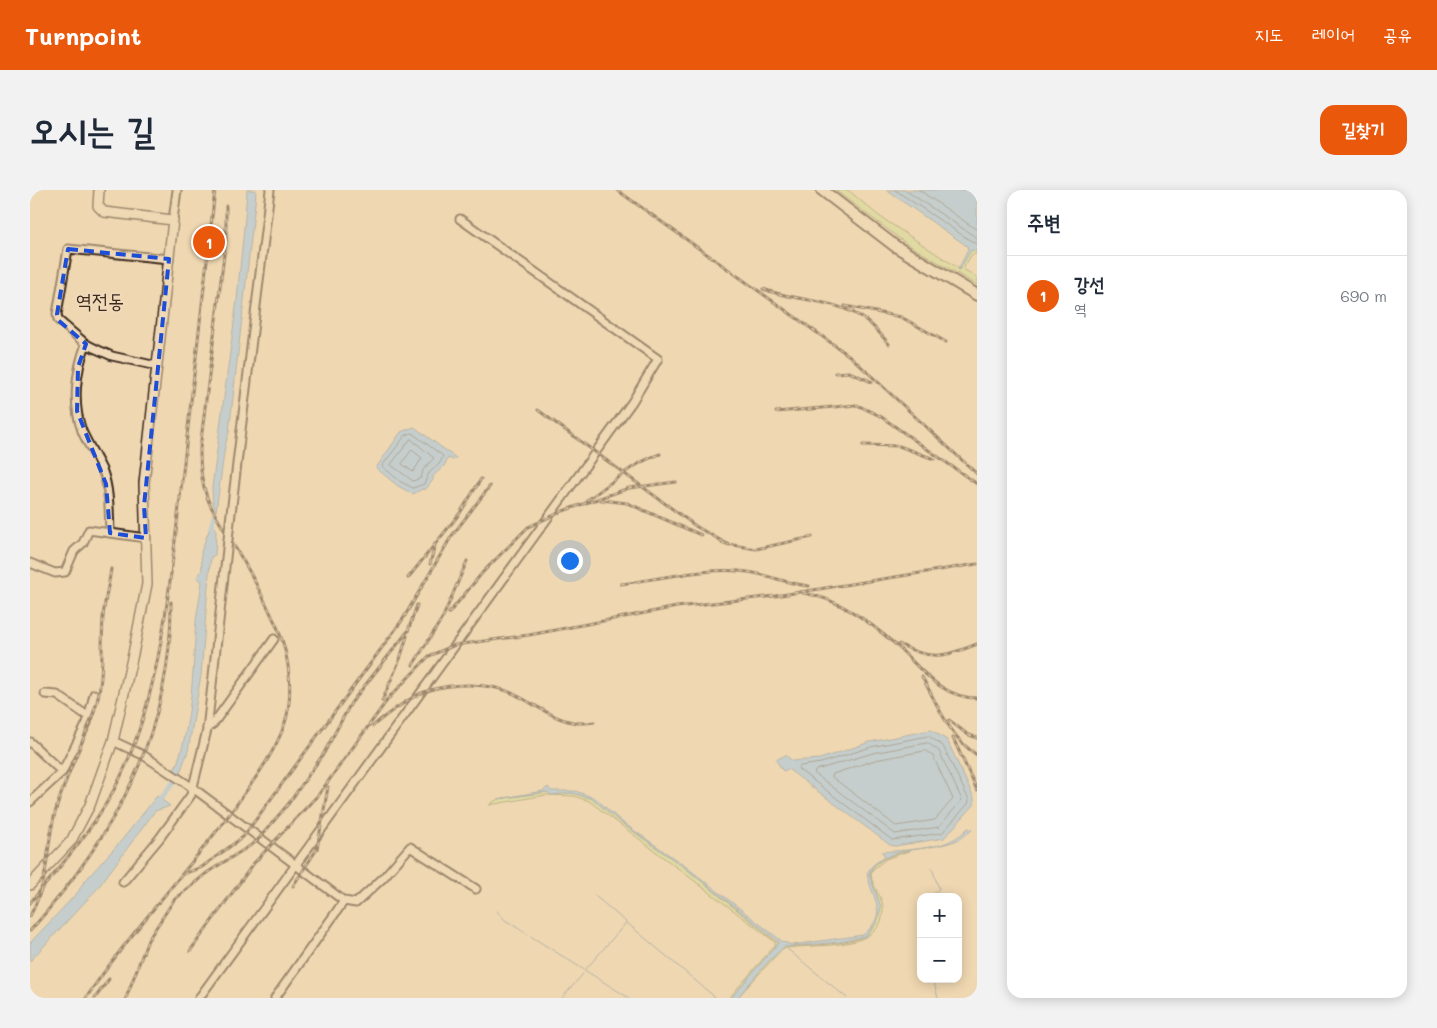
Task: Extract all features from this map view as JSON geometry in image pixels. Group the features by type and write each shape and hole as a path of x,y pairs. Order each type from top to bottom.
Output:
{"highway":[{"path":"822,190 895,246 977,295"}],"main road":[{"path":"30,885 64,850 78,829 95,795 113,741 147,584 144,483 173,220 104,212 98,206 99,190"}],"street":[{"path":"173,220 177,190"},
{"path":"123,882 159,839 191,795 207,728 270,190"},
{"path":"199,998 294,864 627,409 658,359 460,219"},
{"path":"157,366 112,356 86,344 58,320 59,297 68,249 169,259"},
{"path":"86,344 78,367 77,411 83,432 99,464 106,484 110,533"},
{"path":"30,563 61,574 65,572 74,551 83,543 87,532 90,530 146,538"},
{"path":"207,728 213,724 274,639"},
{"path":"45,694 58,695 89,717"},
{"path":"30,802 62,772 89,717 94,694"},
{"path":"113,741 167,770 193,788 344,901 356,903 383,878 410,847 476,889"},
{"path":"30,742 62,772"},
{"path":"275,998 344,901"}],"highlighted area":[{"path":"68,249 169,259 144,506 146,538 110,533 106,484 77,411 78,367 86,344 58,320 57,314"}],"green space":[{"path":"835,190 848,190 879,216 959,270 971,250 977,251 977,254 972,254 963,269 977,277 977,285 907,244"},
{"path":"548,792 572,793 593,799 620,822 684,867 779,944 729,998 775,945 775,942 589,801 574,796 546,795 489,805 498,799"},
{"path":"914,849 886,859 873,869 875,865 888,857"},
{"path":"871,876 883,907 880,922 872,933 860,940 844,943 782,949 737,998 766,962 783,947 856,940 869,933 878,918 880,906 872,884"}],"water":[{"path":"247,190 256,190 255,203 229,432 225,446 216,511 213,504 212,488 237,300"},
{"path":"886,190 977,190 977,251 971,250 958,270 968,250 967,246"},
{"path":"414,427 456,458 454,460 448,458 444,466 433,476 433,480 425,490 422,489 413,494 398,486 376,468 401,432"},
{"path":"212,522 216,532 215,555 211,557 209,573 201,675 188,751 178,778 172,775 183,745 190,708 196,623 202,581 197,578 202,570 201,552"},
{"path":"931,730 947,740 974,798 974,805 944,838 895,846 890,845 788,769 783,771 776,760 786,755 792,761 820,759 870,742"},
{"path":"548,787 551,791 575,791 595,798 622,822 685,866 783,942 792,945 863,935 871,927 878,912 867,873 872,866 885,856 882,852 916,849 884,858 875,865 869,874 881,907 877,922 866,936 840,942 784,947 767,963 737,998 731,998 779,942 684,867 620,822 593,799 572,793 551,795 547,792 498,799 543,791"},
{"path":"157,796 170,806 155,811 97,889 30,961 30,943 78,892 84,882 121,841"},
{"path":"968,828 972,830 961,838 941,845 960,836"}],"waterway":[{"path":"211,528 214,516"},
{"path":"156,804 173,783 176,774"},
{"path":"932,868 939,889 934,893"},
{"path":"594,895 716,998"},
{"path":"497,911 505,920 629,998"},
{"path":"586,969 626,923"},
{"path":"786,948 847,998"},
{"path":"562,998 583,974"},
{"path":"934,983 938,998"}],"railway":[{"path":"30,903 80,842 103,809 122,774 146,708 162,639 167,604 215,190"},
{"path":"617,190 851,357 977,474"},
{"path":"86,998 140,925 198,855 256,778 279,737 287,715 290,690 288,665 282,640 244,561 215,515 205,492 200,465 200,448 226,239 226,206"},
{"path":"763,289 842,308 870,323 889,344"},
{"path":"845,306 901,317 946,342"},
{"path":"835,373 849,372 872,382"},
{"path":"776,412 857,405 880,416 977,484"},
{"path":"538,410 697,527 729,545"},
{"path":"863,445 899,446 934,459"},
{"path":"587,500 631,468 660,454"},
{"path":"408,578 460,513 481,479"},
{"path":"449,613 483,572 528,527 563,511 629,488 676,482"},
{"path":"183,874 202,867 243,837 403,619 451,537 490,486"},
{"path":"601,500 627,503 701,535"},
{"path":"722,543 756,549 812,537"},
{"path":"430,564 435,545"},
{"path":"413,665 443,617 467,561"},
{"path":"387,700 429,656 455,645 529,635 677,607 775,596 977,564"},
{"path":"30,916 44,878 51,830 58,802 97,702 101,671 102,629 111,569"},
{"path":"621,584 702,572 734,571 756,573 809,586"},
{"path":"803,593 829,600 853,612 886,636 941,687 964,697 977,698"},
{"path":"30,931 61,895 88,858 133,780 149,738 161,695 169,650 171,602"},
{"path":"126,998 148,940 174,900 208,872 256,842 289,803 324,753 351,703 408,631 417,605"},
{"path":"382,701 400,659 407,636"},
{"path":"899,644 929,655 956,652 977,644"},
{"path":"922,677 952,730 967,748 977,755"},
{"path":"373,726 399,706 421,693 437,688 459,685 493,687 504,690 562,719 572,722 594,722"},
{"path":"190,951 254,863 319,794 391,695"},
{"path":"949,720 967,734 977,738"},
{"path":"953,738 977,790"},
{"path":"293,886 317,849 328,787"},
{"path":"95,998 109,979"}],"place":[{"name":"강선","path":"209,242"}],"district":[{"name":"역전동","path":"100,301"}]}
